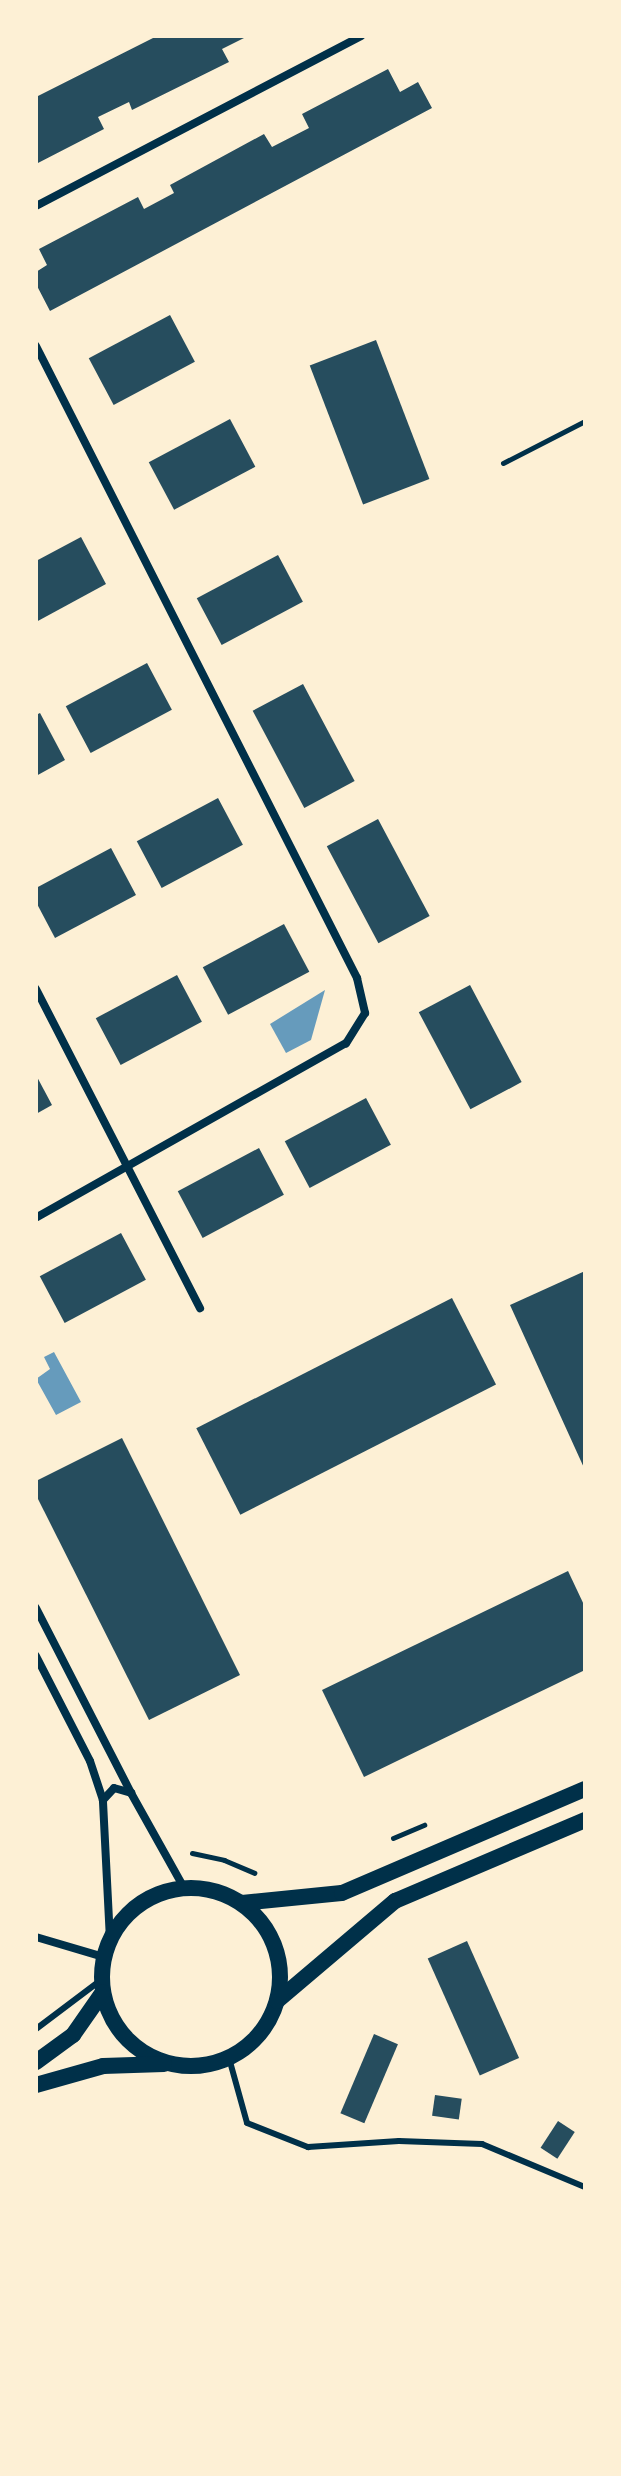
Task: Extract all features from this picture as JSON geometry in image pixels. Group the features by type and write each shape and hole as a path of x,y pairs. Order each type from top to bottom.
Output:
{"main road":[{"path":"242,1903 342,1893 585,1789"},
{"path":"277,2001 395,1901 585,1820"},
{"path":"36,2085 103,2066 209,2065 229,2058 250,2044 267,2025 277,2001 278,1957 271,1936 242,1903 224,1894 184,1888 161,1893 140,1904 123,1920 110,1940 104,1957 102,1986 117,2028 131,2043 167,2063"},
{"path":"36,2062 73,2035 102,1986"}],"street":[{"path":"36,206 361,36"},
{"path":"36,346 357,978 365,1013 346,1043 36,1218"},
{"path":"36,989 200,1308"},
{"path":"36,1608 131,1793 184,1888"},
{"path":"36,1656 90,1761 103,1800 110,1940"},
{"path":"103,1800 114,1788 131,1793"},
{"path":"36,1937 104,1957"}],"lane":[{"path":"36,2029 102,1986"},
{"path":"229,2058 247,2123 308,2147 399,2141 482,2144 585,2187"}],"path":[{"path":"503,463 585,421"},
{"path":"383,1842 427,1824"},
{"path":"165,1855 185,1852 224,1860 258,1875"}],"water":[{"path":"325,990 311,1040 286,1053 270,1024"},
{"path":"54,1352 81,1402 56,1415 36,1379 50,1369 44,1357"}],"building":[{"path":"157,36 248,36 222,49 229,62 132,110 129,102 98,117 104,129 36,164 36,97"},
{"path":"388,69 400,92 418,82 432,108 50,311 36,284 36,272 47,265 39,249 138,197 144,209 174,193 170,185 264,134 272,147 309,128 302,114"},
{"path":"170,315 195,362 114,405 89,358"},
{"path":"376,340 429,479 363,505 310,365"},
{"path":"230,419 255,467 174,510 149,462"},
{"path":"81,537 106,584 36,622 36,561"},
{"path":"278,555 303,602 222,645 197,598"},
{"path":"147,663 172,710 91,753 66,706"},
{"path":"303,684 355,781 304,808 253,711"},
{"path":"40,713 65,760 36,776 36,715"},
{"path":"218,798 243,845 162,888 137,841"},
{"path":"378,819 430,916 378,943 327,846"},
{"path":"111,848 136,895 55,938 36,902 36,888"},
{"path":"284,924 309,972 228,1015 203,967"},
{"path":"177,975 202,1022 121,1065 96,1018"},
{"path":"470,985 522,1082 470,1109 419,1012"},
{"path":"36,1075 52,1105 36,1114"},
{"path":"366,1098 391,1145 310,1188 285,1141"},
{"path":"259,1148 284,1195 203,1238 178,1191"},
{"path":"121,1233 146,1280 65,1323 40,1276"},
{"path":"585,1271 585,1470 510,1305"},
{"path":"452,1298 496,1384 240,1515 196,1428"},
{"path":"122,1438 240,1675 149,1720 36,1495 36,1481"},
{"path":"568,1571 585,1607 585,1670 364,1777 322,1690"},
{"path":"467,1941 519,2058 480,2075 428,1958"},
{"path":"374,2034 398,2044 364,2123 340,2113"},
{"path":"435,2095 462,2099 459,2120 432,2116"},
{"path":"558,2121 575,2132 557,2159 541,2148"}]}
